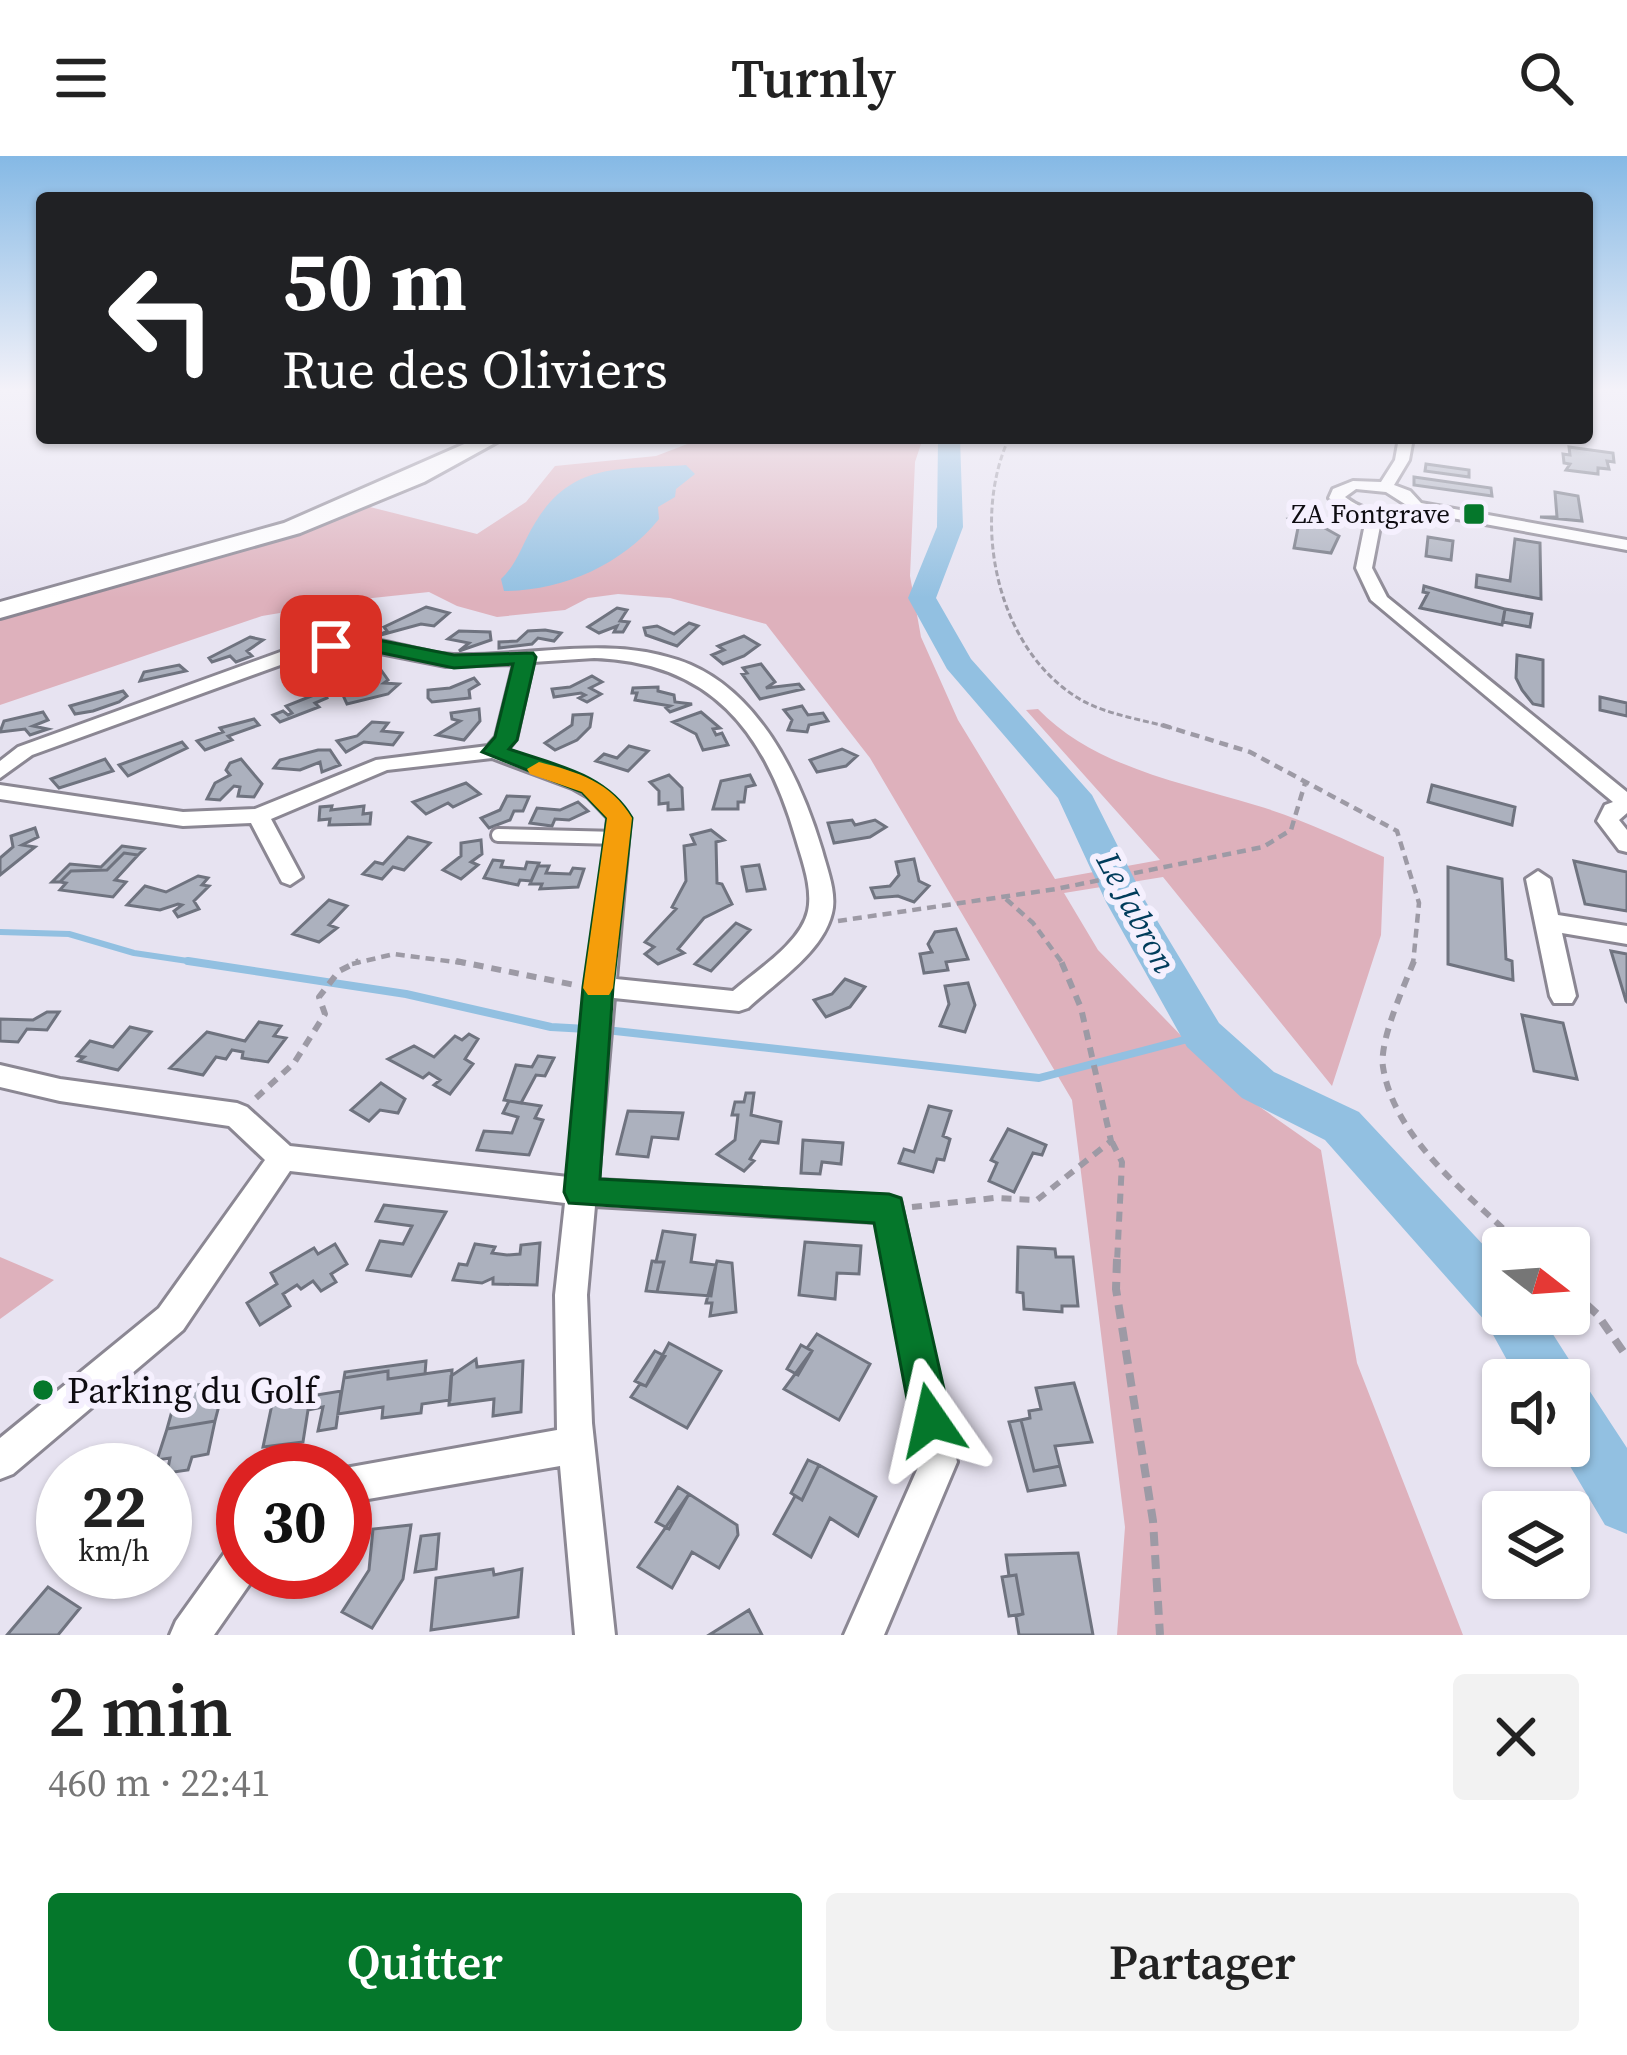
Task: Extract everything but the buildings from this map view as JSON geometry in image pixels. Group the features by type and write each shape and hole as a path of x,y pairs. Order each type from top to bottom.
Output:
{"main road":[{"path":"0,610 292,528 450,460"}],"street":[{"path":"1385,487 1402,460"},
{"path":"1416,507 1406,494 1385,487 1353,485 1337,495 1344,505 1374,515 1399,516 1416,507 1627,545"},
{"path":"1374,515 1364,568 1380,600 1627,804 1613,810 1608,821 1627,845"},
{"path":"0,772 25,751 304,650 363,643 454,661 584,650 631,653 707,679 755,731 798,802 821,894 820,917 739,1000 598,987"},
{"path":"494,752 506,740 525,657"},
{"path":"0,792 18,799 183,819 258,816 383,764 494,752 590,786 612,805 619,818 618,838 598,987 571,1295 576,1445 595,1635"},
{"path":"258,816 290,877"},
{"path":"1538,879 1563,995"},
{"path":"1549,922 1627,935"},
{"path":"0,1076 60,1090 237,1114 283,1158 581,1192 889,1209 939,1462 864,1635"},
{"path":"0,1461 171,1318 283,1158"},
{"path":"372,1479 576,1445"},
{"path":"190,1635 216,1599"}],"lane":[{"path":"498,835 618,838"}],"path":[{"path":"1002,460 989,498 999,571 1016,631 1064,688 1085,702 1250,752 1397,832 1419,903 1415,957 1397,1003 1382,1065 1410,1134 1499,1227"},
{"path":"820,917 842,921 1056,889 1263,848 1291,830 1306,780"},
{"path":"1004,897 1034,919 1065,961 1110,1137 1122,1162 1117,1289 1153,1521 1160,1635"},
{"path":"237,1114 294,1063 325,1014 319,997 341,969 367,959 393,956 462,963 555,984 598,987"},
{"path":"889,1209 994,1198 1036,1200 1110,1137"},
{"path":"1590,1308 1627,1357"}],"shaded area":[{"path":"615,460 916,460 910,576 921,637 958,720 1055,879 1160,860 1026,710 1038,709 1060,729 1111,759 1288,816 1384,857 1381,935 1332,1086 1163,877 1064,893 1098,950 1230,1086 1321,1150 1357,1363 1463,1635 1117,1635 1125,1527 1072,1100 870,758 766,624 670,598 618,594 588,598 565,610 497,617 429,592 262,616 0,705 0,615 362,505 477,534 526,502 555,466"},
{"path":"0,1257 54,1280 0,1319"}],"water":[{"path":"686,465 695,474 676,489 675,497 658,507 659,519 627,550 569,580 504,591 501,579 549,503 565,488 620,469"}],"waterway":[{"name":"Le Jabron","path":"949,460 950,527 922,598 958,663 1074,795 1126,902 1203,1035 1258,1085 1342,1126 1482,1281"},
{"path":"0,932 69,934 134,953 198,962"},
{"path":"188,961 198,962"},
{"path":"198,962 208,964"},
{"path":"198,962 406,994 551,1027 587,1029"},
{"path":"606,1030 1039,1078 1203,1035"},
{"name":"Le Jabron","path":"1522,1335 1537,1359"},
{"name":"Le Jabron","path":"1590,1444 1627,1503"}],"slow traffic":[{"path":"539,769 590,786 619,818 598,988"}],"place":[{"name":"ZA Fontgrave","path":"1474,514"},
{"name":"Parking du Golf","path":"43,1390"}],"route":[{"path":"331,646 363,643 454,661 525,657 506,740 494,752 590,786 619,818 598,987 581,1192 889,1209 931,1420"}]}
